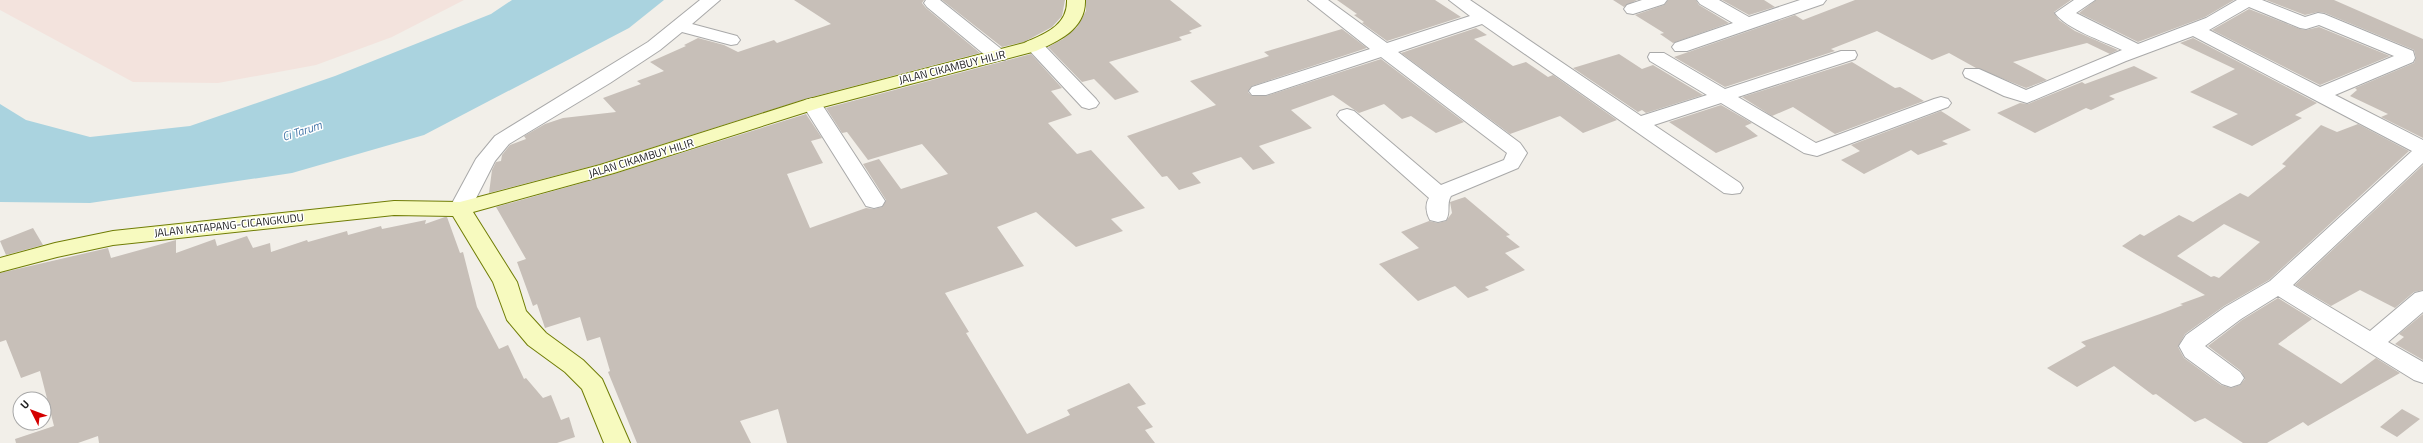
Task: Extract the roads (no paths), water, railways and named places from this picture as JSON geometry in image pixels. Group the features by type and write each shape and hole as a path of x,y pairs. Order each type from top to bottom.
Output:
{"street":[{"path":"617,443 594,385 574,366 537,339 515,314 505,282 460,209 486,159 502,140 603,79 680,26 711,0"},
{"name":"JALAN CIKAMBUY HILIR","path":"460,209 607,169 812,104 998,56 1034,45 1059,33 1076,12 1076,0"},
{"path":"1317,0 1513,147 1517,153 1516,158 1511,164 1471,179 1439,206 1347,115"},
{"path":"1458,0 1732,188"},
{"path":"1633,9 1658,0"},
{"path":"1706,0 1747,24"},
{"path":"1682,48 1817,0"},
{"path":"2086,0 2064,14 2073,20 2137,50"},
{"path":"1972,73 2011,92 2027,97 2137,50 2194,30 2233,11 2249,0 2306,24 2318,18 2406,55 2406,58 2320,94"},
{"path":"933,3 998,56"},
{"path":"1259,91 1483,18"},
{"path":"680,26 731,40"},
{"path":"2194,30 2423,148"},
{"path":"1034,45 1089,103"},
{"path":"1638,124 1848,55"},
{"path":"1657,57 1805,147 1817,150 1941,103"},
{"path":"812,104 874,201"},
{"path":"2231,378 2191,346 2195,341 2233,313 2278,286 2423,152"},
{"name":"JALAN KATAPANG-CICANGKUDU","path":"0,265 55,250 113,238 364,210 394,208 460,209"},
{"path":"2278,286 2423,374"},
{"path":"2372,343 2423,299"}],"water":[{"name":"Ci Tarum","path":"512,0 664,0 629,28 424,135 292,173 90,203 0,202 0,104 26,120 90,137 190,126 335,76 491,14"}]}
